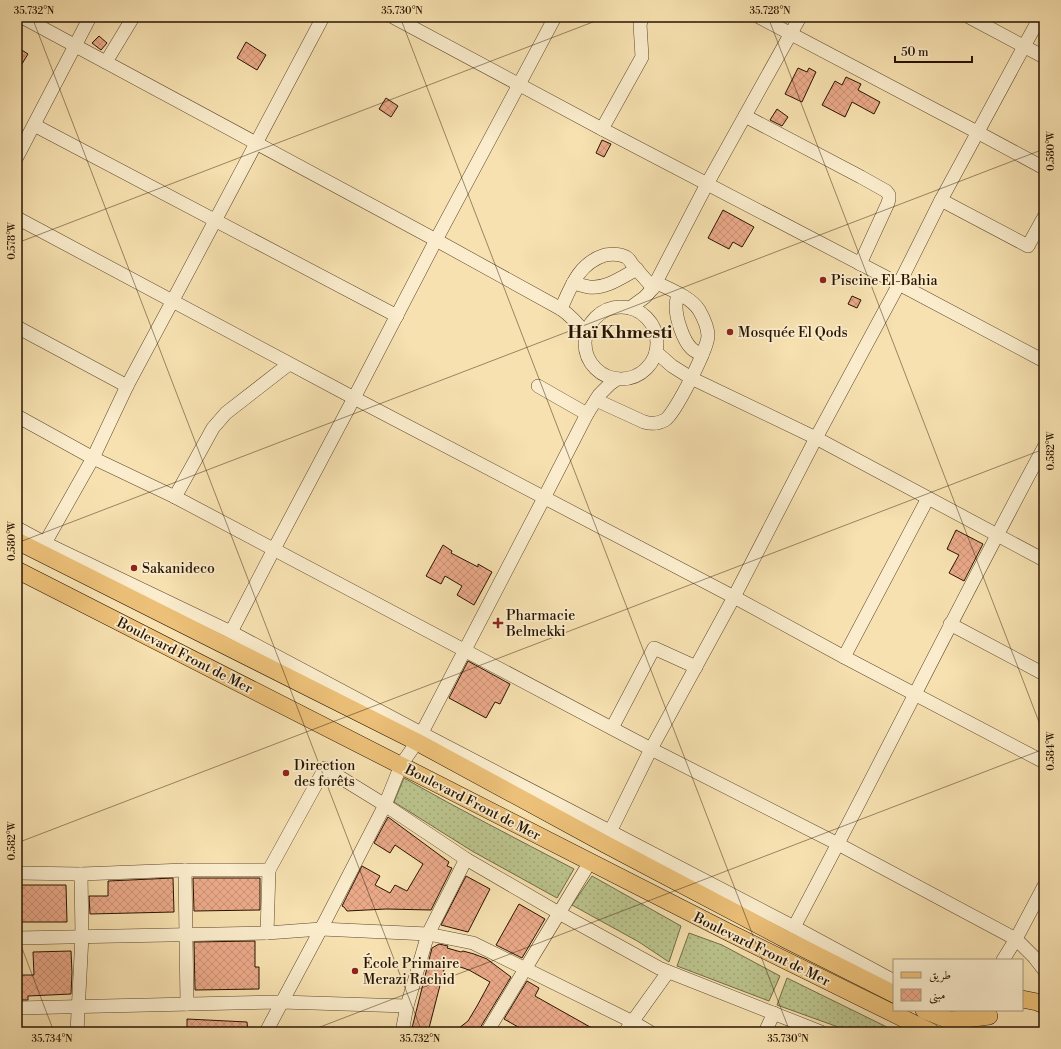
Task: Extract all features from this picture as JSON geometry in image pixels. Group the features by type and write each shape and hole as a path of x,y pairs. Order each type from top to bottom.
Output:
{"main road":[{"name":"Boulevard Front de Mer","path":"17,541 419,738 612,848 787,940 893,993"},
{"name":"Boulevard Front de Mer","path":"17,570 737,937 931,1032"},
{"path":"1023,999 1043,1003"},
{"path":"926,1011 949,1020 966,1019 991,1012"},
{"path":"982,1032 983,1026 991,1012"}],"street":[{"path":"22,17 565,311 578,315 597,316"},
{"path":"17,157 90,17"},
{"path":"45,543 93,458 127,386 323,17"},
{"path":"393,17 602,129 1044,361"},
{"path":"231,632 436,240 555,17"},
{"path":"602,129 642,57 640,24 643,17"},
{"path":"759,17 1044,168"},
{"path":"648,319 648,306 653,287 707,184 800,17"},
{"path":"969,17 1044,56"},
{"path":"610,832 652,749 734,597 816,438 899,284 941,200 1040,17"},
{"path":"106,62 132,19"},
{"path":"745,116 886,191 889,195 888,203 860,264"},
{"path":"34,125 397,316"},
{"path":"941,200 1028,246 1044,217"},
{"path":"17,218 289,364 734,597 844,657 1044,762"},
{"path":"565,311 573,283 585,266 599,257 608,254 618,254 626,258 653,287 678,294 695,305 708,332 707,342 702,355 686,375 672,413 660,423 654,424 644,422 598,398"},
{"path":"573,283 588,287 602,286 620,279 637,269"},
{"path":"630,308 640,301 653,287"},
{"path":"678,294 676,312 683,334 690,347 702,355"},
{"path":"616,308 630,308 648,319 653,326 657,344 653,360 648,367 637,376 624,380 604,375 598,371 588,358 585,342 588,328 602,312 616,308"},
{"path":"565,311 586,334"},
{"path":"17,327 127,386"},
{"path":"656,352 664,360 686,375 816,438 1044,560"},
{"path":"175,497 213,428 226,413 289,364"},
{"path":"648,367 686,375"},
{"path":"598,371 598,398"},
{"path":"266,1032 385,805 401,765 419,738 587,414 610,384 617,379"},
{"path":"538,386 587,414"},
{"path":"17,416 93,458 175,497 464,651 838,844 1016,939 1034,957 1044,970"},
{"path":"794,927 950,624 1044,447"},
{"path":"844,657 928,498"},
{"path":"17,528 45,543 231,632 419,738 610,832 794,927 893,980"},
{"path":"950,624 1044,674"},
{"path":"612,728 654,648 696,667"},
{"path":"267,932 269,870 325,768 385,805 466,859 559,913 659,968 821,1032"},
{"path":"402,1032 407,1006 428,934 466,859"},
{"path":"487,1032 590,862"},
{"path":"17,873 81,874 185,870 269,870"},
{"path":"185,870 187,1004"},
{"path":"77,1032 82,936 81,874"},
{"path":"1004,959 1044,886"},
{"path":"17,938 267,932 321,929 428,934 473,943 525,968 629,1027 650,1032"},
{"path":"629,1027 668,972"},
{"path":"17,1008 281,1002 407,1006"},
{"path":"765,1032 774,1014"}],"green space":[{"path":"404,778 574,869 557,898 472,851 394,802"},
{"path":"592,876 681,926 669,962 639,942 572,905"},
{"path":"689,933 722,945 780,976 769,1001 677,966"},
{"path":"787,978 897,1032 852,1032 777,1005"}],"building":[{"path":"99,36 107,43 101,50 92,43"},
{"path":"246,42 266,55 257,70 237,58"},
{"path":"17,47 28,54 17,72"},
{"path":"798,68 807,72 809,68 816,72 802,102 785,94"},
{"path":"846,77 861,84 858,90 880,102 874,114 852,102 845,117 822,105 835,81 842,85"},
{"path":"386,98 398,106 391,117 379,109"},
{"path":"777,109 788,117 782,126 770,120"},
{"path":"602,140 611,144 604,157 596,153"},
{"path":"723,210 754,227 742,247 733,242 729,249 708,238"},
{"path":"852,296 861,300 857,308 848,304"},
{"path":"956,530 983,544 964,581 949,573 959,555 947,549"},
{"path":"443,545 452,551 451,553 478,567 478,564 492,572 474,605 457,595 462,586 445,576 441,584 426,576"},
{"path":"468,661 510,684 500,704 495,702 486,718 449,698"},
{"path":"388,817 449,862 447,866 452,868 431,910 386,909 347,911 342,906 362,866 380,876 375,885 390,893 395,885 407,891 423,864 395,845 390,853 374,843"},
{"path":"466,876 490,889 468,932 441,925"},
{"path":"173,878 174,912 90,914 89,896 108,896 108,881"},
{"path":"193,878 260,878 260,910 194,911"},
{"path":"17,885 66,885 67,922 17,922"},
{"path":"519,904 545,919 522,958 496,945"},
{"path":"255,941 255,967 259,967 259,989 195,990 194,942"},
{"path":"439,944 448,946 447,948 474,954 487,959 511,977 479,1032 454,1032 468,1021 490,982 469,970 446,962 428,1032 411,1032 432,948"},
{"path":"71,951 71,994 28,996 28,1000 17,1000 17,975 34,975 33,952"},
{"path":"527,981 539,988 535,996 599,1032 527,1032 504,1019"},
{"path":"187,1019 247,1022 248,1032 187,1032"}],"place":[{"name":"Piscine El-Bahia","path":"823,280"},
{"name":"Mosquée El Qods","path":"730,332"},
{"name":"Sakanideco","path":"134,568"},
{"name":"Pharmacie Belmekki","path":"498,623"},
{"name":"Direction des forêts","path":"286,773"},
{"name":"École Primaire Merazi Rachid","path":"355,971"}],"district":[{"name":"Haï Khmesti","path":"620,332"}]}
